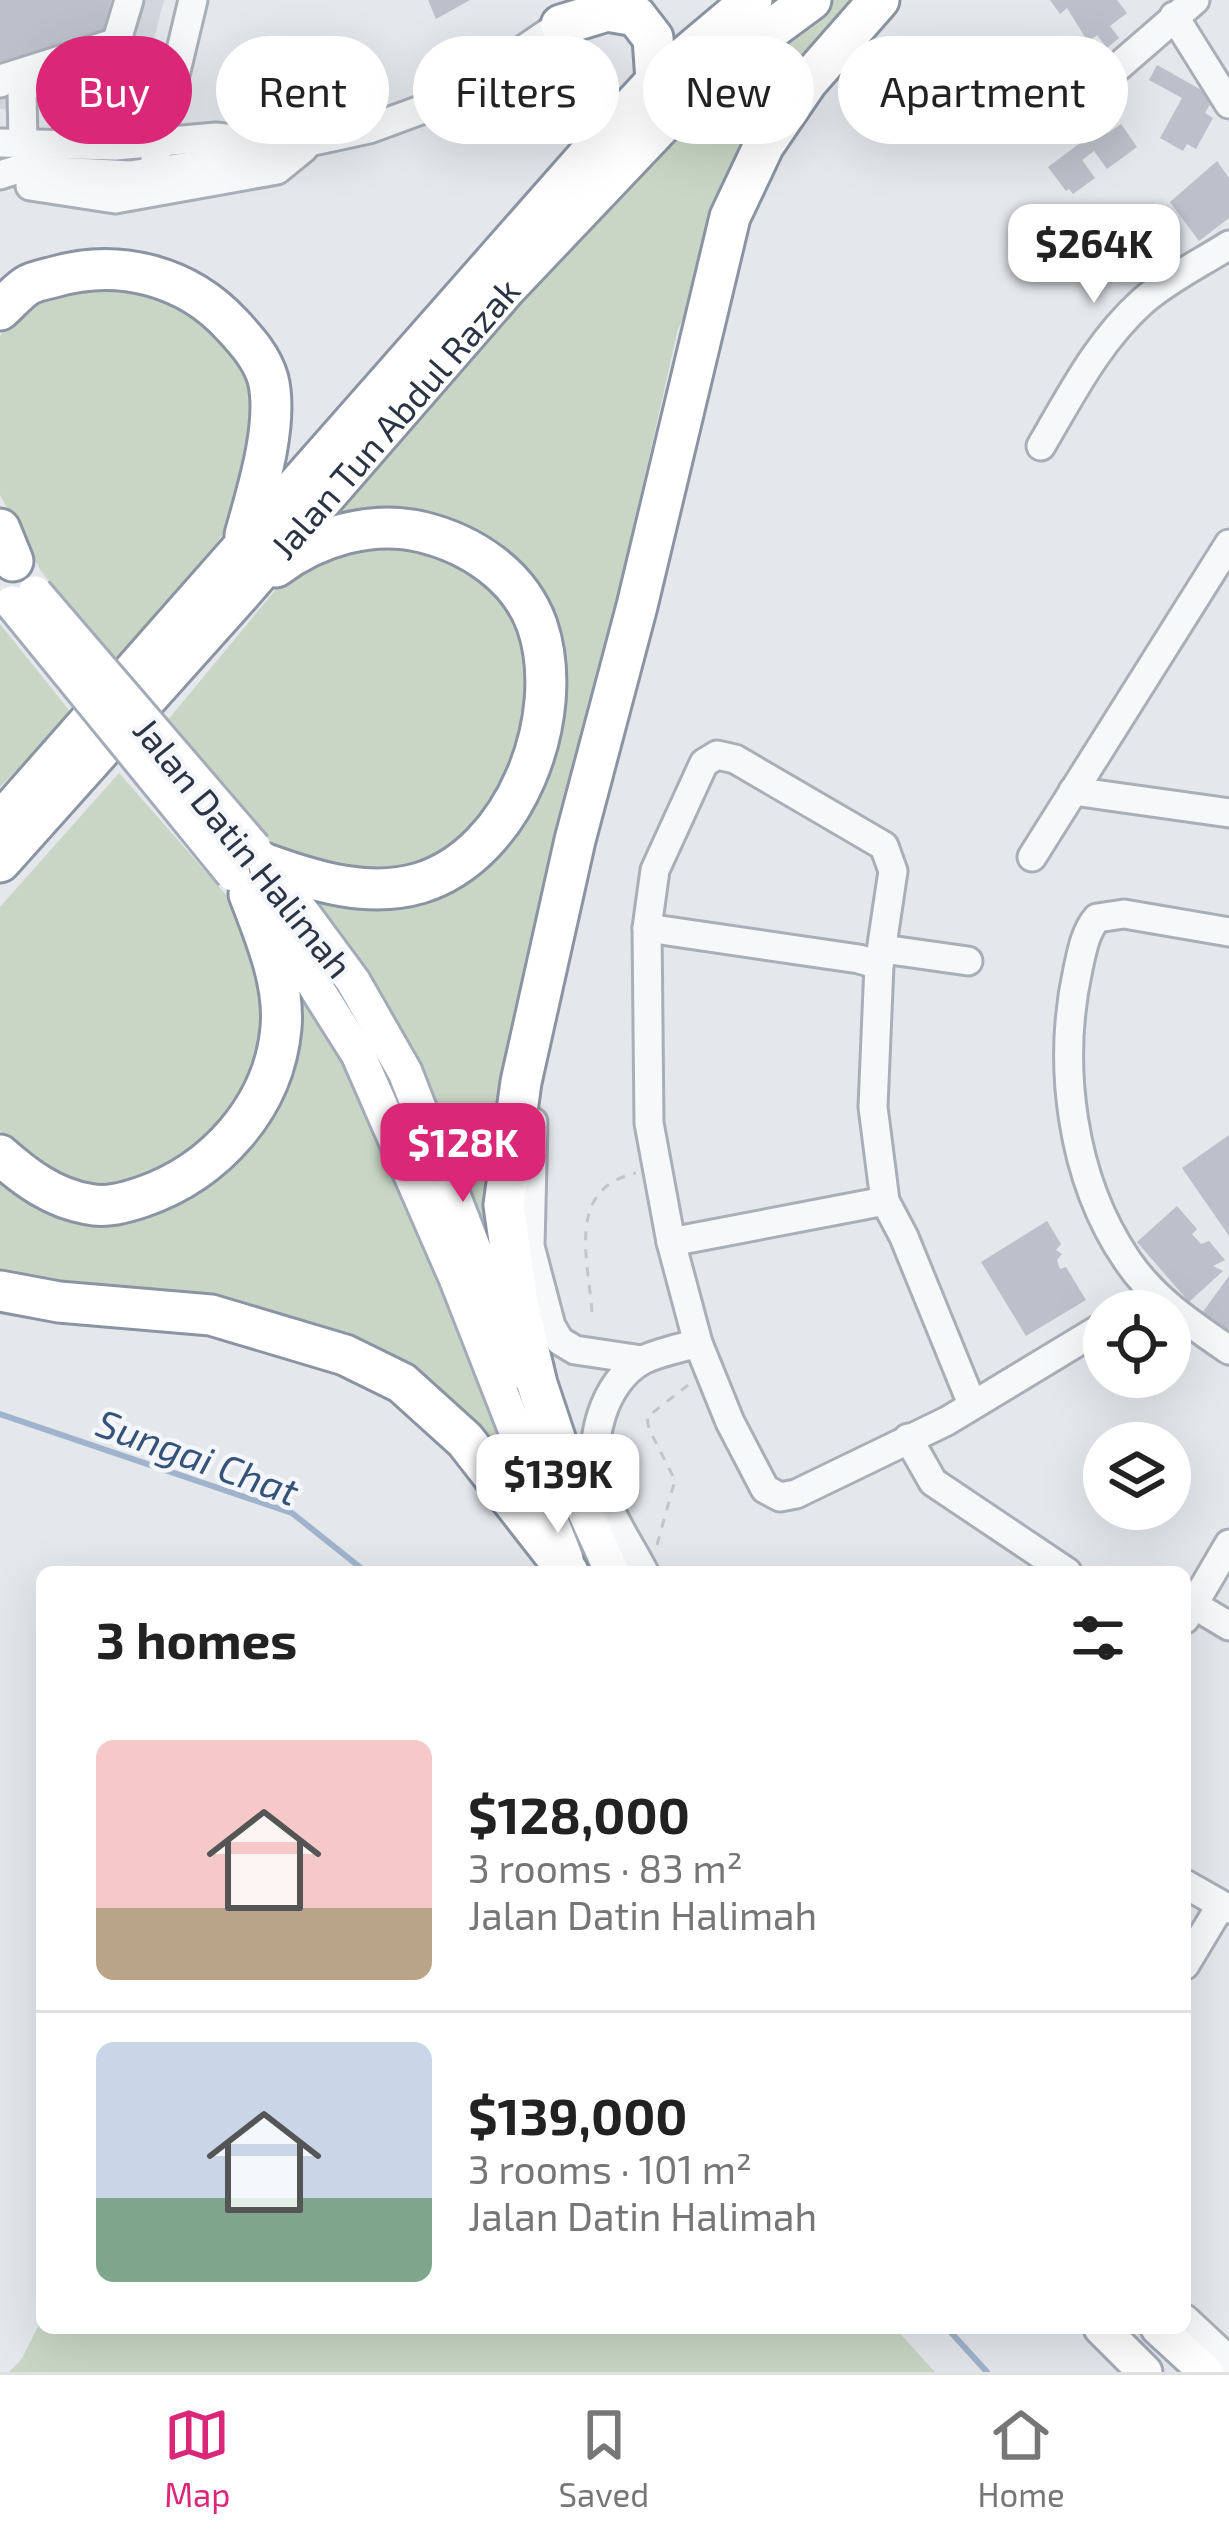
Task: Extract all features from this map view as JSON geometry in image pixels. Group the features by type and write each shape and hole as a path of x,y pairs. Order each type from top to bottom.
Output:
{"highway":[{"path":"694,36 721,0"},
{"name":"Jalan Tun Abdul Razak","path":"709,36 752,0"},
{"name":"Jalan Tun Abdul Razak","path":"0,862 43,819 507,287 678,107 731,59 812,0"},
{"path":"566,1471 537,1384 518,1304 504,1204 521,1082 575,840 637,606 730,217 764,145 807,82 879,0"},
{"path":"561,25 607,11 636,16 651,36"},
{"name":"Jalan Tun Abdul Razak","path":"0,823 643,99"},
{"path":"0,310 29,284 108,269 159,276 198,295 226,319 250,345 269,383 260,481 242,546"},
{"path":"0,1156 57,1196 108,1206 169,1188 205,1165 261,1099 276,1062 280,989 251,871 361,889 418,884 458,866 490,838 518,793 540,725 546,671 536,623 513,586 484,557 450,539 399,527 347,532 289,557 242,593"},
{"path":"0,809 47,772"},
{"path":"0,884 43,819"},
{"path":"0,1292 211,1316 345,1355 402,1383 465,1440 565,1566"}],"main road":[{"name":"Jalan Datin Halimah","path":"10,570 251,871 353,981 405,1072 510,1344 609,1566"},
{"name":"Jalan Datin Halimah","path":"251,871 292,951 358,1054 448,1258 568,1566"},
{"path":"1107,2334 1145,2372"},
{"path":"1165,2334 1206,2372"}],"street":[{"path":"119,36 129,0"},
{"path":"155,158 193,0"},
{"path":"36,81 22,93 11,143 155,158 299,146 369,129 437,104 596,0"},
{"path":"1128,58 1185,8 1229,104"},
{"path":"0,83 36,68"},
{"path":"0,176 20,184 115,199 277,170 299,146"},
{"path":"0,176 19,169 118,176 155,158"},
{"path":"1041,446 1088,364 1116,329 1145,299 1229,245"},
{"path":"1032,857 1229,544"},
{"path":"972,1404 885,1201 873,1106 881,957 893,871 884,846 735,759 717,755 704,763 655,870 646,928 646,1078 656,1170 698,1343 730,1422 772,1495 796,1494 947,1421 1083,1338"},
{"path":"1073,791 1229,813"},
{"path":"575,840 578,902 535,1107 530,1246 551,1326 560,1341 591,1355 642,1360 698,1343"},
{"path":"1151,1290 1124,1256 1104,1216 1078,1134 1067,1054 1075,981 1088,930 1103,915 1124,914 1229,932"},
{"path":"646,928 860,959 968,961"},
{"path":"671,1242 885,1201"},
{"path":"1191,1322 1229,1350"},
{"path":"642,1360 608,1398 596,1456 599,1486 650,1563"},
{"path":"908,1438 933,1482 1058,1566"},
{"path":"1191,1610 1229,1544"},
{"path":"1191,1612 1229,1626"},
{"path":"1191,1891 1225,1907 1191,1956"},
{"path":"1191,2324 1229,2360"}],"path":[{"path":"592,1312 586,1226 590,1202 612,1179 656,1170"},
{"path":"650,1563 675,1480 646,1417 708,1371"}],"shaded area":[{"path":"0,0 164,0 155,36 36,36 36,108 0,109"}],"green space":[{"path":"814,0 864,0 814,72 814,36 769,36"},
{"path":"656,144 764,144 678,329 538,947 494,1271 420,1062 370,983 295,887 435,891 555,707 484,546 303,535"},
{"path":"59,284 200,294 250,372 255,423 245,501 115,666 41,571 0,495 0,336 28,300"},
{"path":"424,539 508,598 532,642 527,748 465,852 391,880 295,864 242,814 167,721 282,582 329,550"},
{"path":"0,624 72,714 0,787"},
{"path":"119,773 242,913 270,999 245,1109 162,1175 131,1188 111,1189 89,1186 48,1169 0,1130 0,907"},
{"path":"285,983 305,983 381,1126 530,1513 416,1388 0,1273 0,1175 90,1215 243,1144"},
{"path":"36,2331 900,2334 935,2372 9,2372"}],"building":[{"path":"0,0 111,0 102,36 36,36 36,58 0,66"},
{"path":"428,0 470,0 436,19"},
{"path":"1050,0 1117,0 1127,13 1110,26 1118,36 1084,36 1067,8 1060,14"},
{"path":"1157,65 1214,97 1205,113 1213,118 1196,149 1187,144 1183,151 1160,138 1182,98 1149,80"},
{"path":"1128,134 1137,147 1107,169 1094,151 1082,160 1095,178 1073,194 1048,167 1079,144 1128,144"},
{"path":"1217,161 1229,178 1229,218 1199,241 1170,202"},
{"path":"1229,1135 1229,1236 1182,1168"},
{"path":"1177,1206 1197,1229 1192,1234 1201,1244 1209,1241 1225,1260 1213,1266 1223,1271 1191,1300 1191,1290 1179,1290 1137,1242"},
{"path":"1047,1221 1061,1244 1056,1250 1062,1254 1057,1260 1060,1269 1066,1267 1083,1302 1026,1336 981,1262"},
{"path":"1229,1276 1229,1333 1202,1313"}],"waterway":[{"name":"Sungai Chat","path":"0,1414 292,1513 358,1566"},
{"name":"Sungai Chat","path":"952,2334 987,2372"}]}
